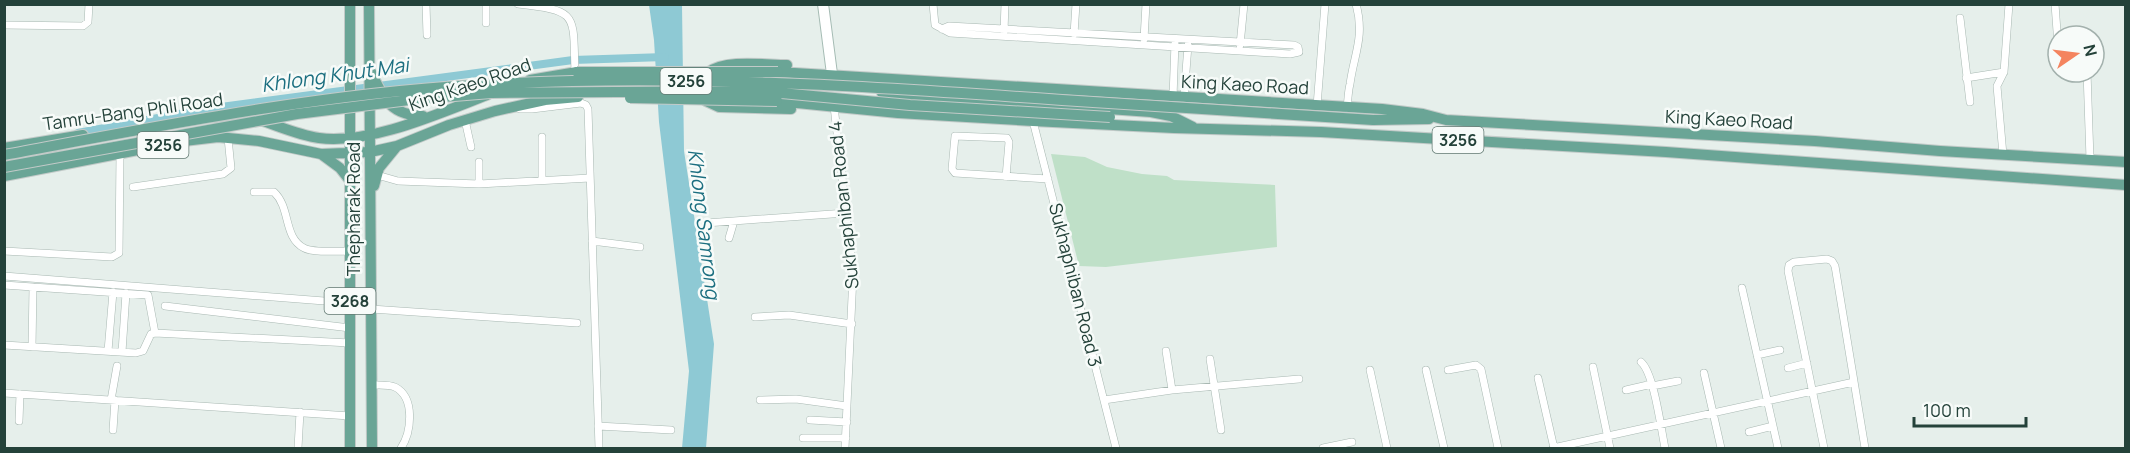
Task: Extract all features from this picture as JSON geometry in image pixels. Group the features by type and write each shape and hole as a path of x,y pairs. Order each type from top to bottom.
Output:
{"main road":[{"name":"Thepharak Road","path":"350,4 350,448"},
{"name":"Thepharak Road","path":"369,4 372,448"},
{"path":"823,4 832,74"},
{"path":"818,73 795,65 721,66 714,68 706,75 705,101 724,108 788,109 821,105"},
{"path":"369,68 382,96 396,111 412,116 432,116"},
{"name":"King Kaeo Road","path":"370,130 432,116 508,87 576,69 778,72 1347,108 1416,113 1438,119 2126,162"},
{"name":"3256","path":"4,155 332,99 419,89 563,81 710,81 844,85 1373,120 1438,119"},
{"name":"3256","path":"790,102 835,90 1150,112 1172,116 1196,129"},
{"name":"3256","path":"4,166 297,114 417,99 491,93 760,91 910,105 1180,121"},
{"name":"King Kaeo Road","path":"370,152 397,146 465,120 513,106 578,97 777,101 1033,122 1321,132 1666,152 2126,185"},
{"name":"Tamru-Bang Phli Road","path":"4,148 217,114 243,115 290,131 328,139 351,139 370,130"},
{"path":"328,139 337,135 350,123"},
{"name":"Tamru-Bang Phli Road","path":"4,176 184,141 228,138 259,141 321,154 370,152"},
{"path":"370,201 379,168 397,146"},
{"path":"321,154 340,168 351,182"},
{"path":"1983,154 1983,175"}],"street":[{"path":"4,25 83,26 88,21 89,4"},
{"path":"426,4 427,35"},
{"path":"486,4 486,23"},
{"path":"518,4 559,10 570,18 573,26 573,52 576,69"},
{"path":"933,4 935,25 942,29 949,26 1004,32 1240,47 1295,54 1299,51 1294,45 1240,47"},
{"path":"1004,32 1005,4"},
{"path":"1074,36 1076,4"},
{"path":"1143,40 1146,4"},
{"path":"1240,47 1244,4"},
{"path":"1317,106 1325,4"},
{"path":"1347,108 1360,30 1356,4"},
{"path":"2003,155 1997,86 2004,72 2009,4"},
{"path":"2055,4 2056,24"},
{"path":"1960,18 1970,102"},
{"path":"1173,97 1175,43"},
{"path":"1185,98 1188,43"},
{"path":"1175,63 1186,64"},
{"path":"1966,78 2004,72"},
{"path":"2087,84 2090,159"},
{"path":"513,106 529,110 577,103 586,105 588,109 599,448"},
{"name":"Sukhaphiban Road 4","path":"834,106 853,275 845,448"},
{"path":"465,120 471,147"},
{"name":"Sukhaphiban Road 3","path":"1033,122 1116,448"},
{"path":"1006,177 1009,142 1007,138 954,136 952,170 954,174 1006,177 1048,179"},
{"path":"542,137 542,180"},
{"path":"133,187 223,174 231,168 228,138"},
{"path":"4,251 100,257 112,257 119,253 120,154"},
{"path":"479,162 479,184"},
{"path":"377,175 398,182 479,184 590,178"},
{"path":"254,192 274,192 282,199 290,232 296,242 305,249 351,251"},
{"path":"706,223 846,213"},
{"path":"729,238 734,221"},
{"path":"592,241 640,247"},
{"path":"1824,448 1788,271 1794,262 1827,259 1835,266 1866,448"},
{"path":"4,276 350,303"},
{"path":"4,285 148,295 154,333"},
{"path":"32,347 33,287"},
{"path":"1742,288 1778,448"},
{"path":"108,351 113,292"},
{"path":"122,352 126,293"},
{"path":"165,306 350,328"},
{"path":"371,309 578,323"},
{"path":"755,317 789,315 852,324"},
{"path":"4,345 122,352 142,351 151,334 154,333 350,343"},
{"path":"1757,355 1780,350"},
{"path":"1166,351 1172,390"},
{"path":"1210,359 1221,430"},
{"path":"1641,362 1646,367 1652,385 1665,448"},
{"path":"1788,368 1807,363"},
{"path":"1448,370 1476,365 1481,369 1498,448"},
{"path":"113,430 113,400 117,366"},
{"path":"1593,367 1610,448"},
{"path":"1370,370 1387,448"},
{"path":"1426,370 1444,448"},
{"path":"1704,373 1721,448"},
{"path":"1538,378 1554,448 1854,382"},
{"path":"1104,400 1172,390 1299,379"},
{"path":"1626,390 1678,381"},
{"path":"371,385 394,386 403,393 410,411 410,428 401,448"},
{"path":"4,393 350,416"},
{"path":"19,421 20,394"},
{"path":"760,400 796,399 847,405"},
{"path":"298,448 300,412"},
{"path":"810,420 847,422"},
{"path":"598,426 671,430"},
{"path":"1749,432 1773,426"},
{"path":"803,438 846,438"},
{"path":"1323,448 1352,442"}],"green space":[{"path":"1051,154 1085,157 1107,167 1167,176 1174,180 1275,185 1277,247 1106,267 1079,266"}],"water":[{"path":"649,5 682,5 684,151 714,344 706,448 682,448 689,371 659,122 654,40"}],"waterway":[{"name":"Khlong Khut Mai","path":"78,133 206,109 573,60 665,57"}],"water label":[{"name":"Khlong Samrong","path":"704,224"}]}
